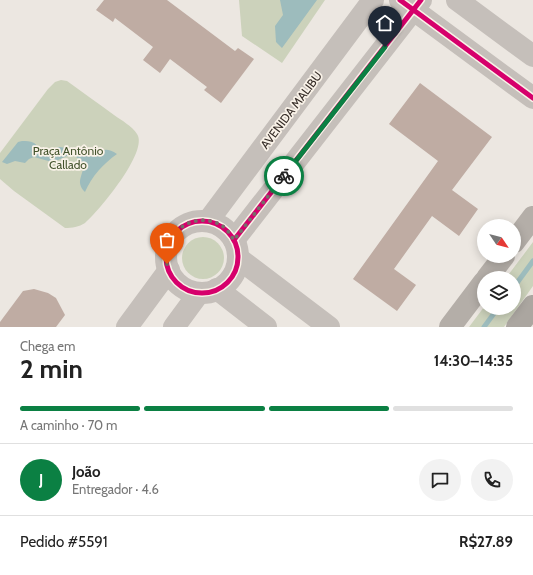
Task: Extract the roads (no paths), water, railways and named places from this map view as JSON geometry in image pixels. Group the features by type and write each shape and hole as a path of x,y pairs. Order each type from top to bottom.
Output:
{"highway":[{"path":"517,327 533,306"}],"main road":[{"path":"521,233 533,217"},
{"path":"492,271 499,263"},
{"path":"450,327 477,291"}],"street":[{"name":"AVENIDA MALIBU","path":"208,221 373,0"},
{"path":"457,0 533,56"},
{"path":"236,249 411,4 533,98"},
{"path":"208,221 224,227 230,233 236,249 236,268 231,278 224,286 208,291 191,291 184,288 172,277 167,264 167,250 169,242 178,230 191,222 208,221"},
{"path":"236,249 329,327"},
{"path":"126,327 169,270"},
{"path":"174,327 208,291"},
{"path":"208,291 266,327"}],"water":[{"path":"280,0 317,0 282,48 276,42 275,26 283,15"},
{"path":"18,142 32,142 46,151 61,147 82,154 90,154 108,150 117,154 98,171 85,192 80,185 84,164 75,156 69,155 52,162 34,157 25,163 15,161 7,164 2,162"}],"waterway":[{"path":"521,277 533,261"},
{"path":"484,327 493,315"}],"park label":[{"name":"Praça Antônio Callado","path":"68,157"}]}
